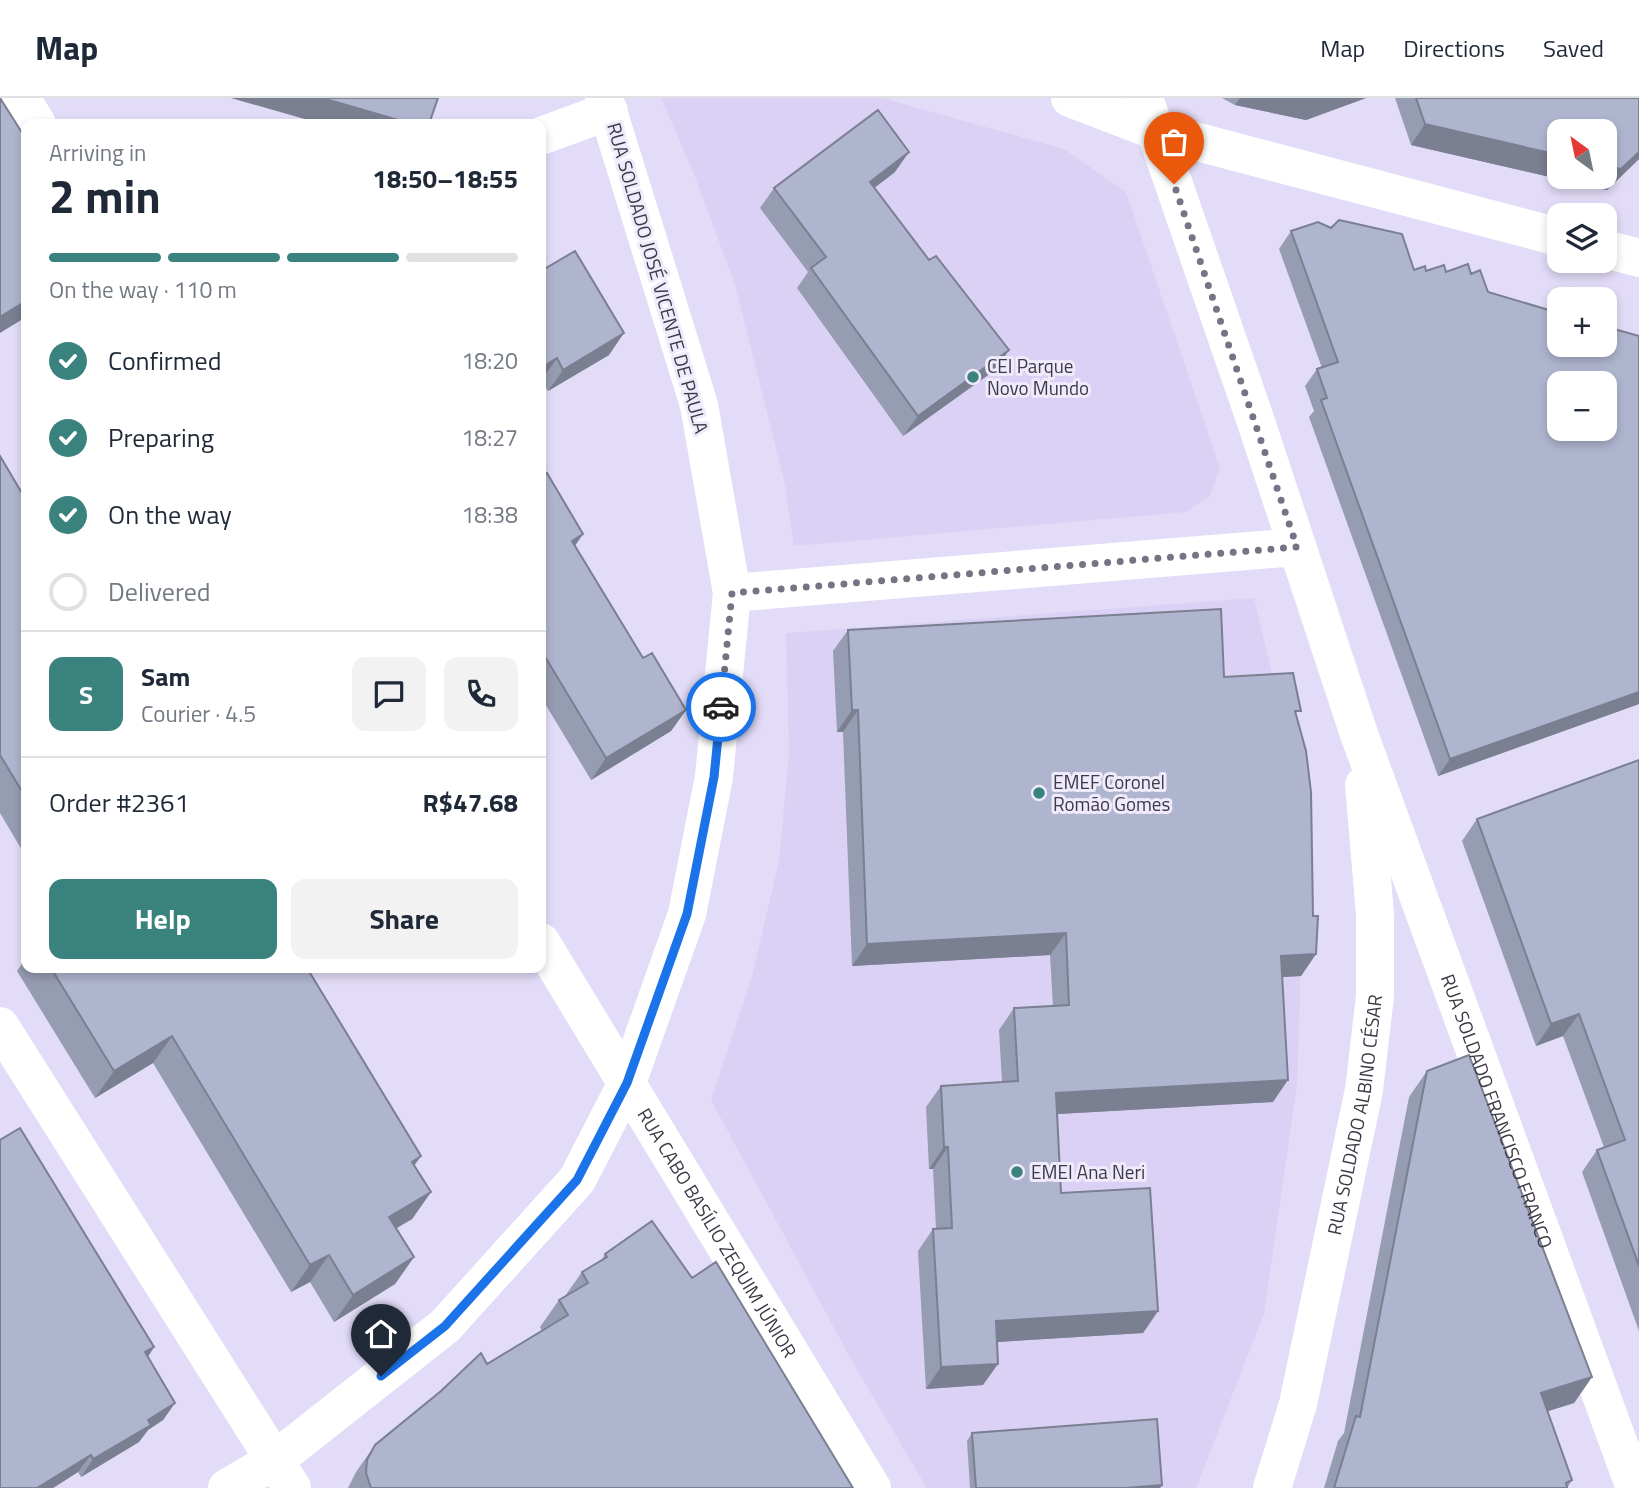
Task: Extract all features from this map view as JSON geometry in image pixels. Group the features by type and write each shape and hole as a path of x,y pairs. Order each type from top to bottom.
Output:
{"street":[{"path":"21,98 34,119"},
{"path":"1070,98 1150,115 1547,233"},
{"path":"546,134 607,104"},
{"name":"RUA SOLDADO JOSÉ VICENTE DE PAULA","path":"227,1488 284,1474 445,1326 577,1180 627,1083 687,914 714,777 732,593 698,405 607,104"},
{"path":"1150,115 1359,734"},
{"path":"1617,252 1639,258"},
{"path":"732,593 1297,547"},
{"name":"RUA SOLDADO ALBINO CÉSAR","path":"1272,1488 1301,1391 1338,1224 1367,1063 1375,996 1375,915 1359,734"},
{"name":"RUA SOLDADO FRANCISCO FRANCO","path":"1359,734 1635,1488"},
{"name":"RUA CABO BASÍLIO ZEQUIM JÚNIOR","path":"546,951 872,1488"},
{"path":"0,1026 284,1474"}],"shaded area":[{"name":"CEI Parque Novo Mundo","path":"661,98 882,98 1064,149 1126,192 1220,468 1210,496 1186,512 794,546 785,485 735,285 696,179"},
{"path":"1254,598 1286,732 1302,938 1297,1085 1264,1314 1196,1488 927,1488 854,1365 711,1100 752,976 779,861 789,755 786,633"}],"building":[{"path":"0,98 21,131 21,304 0,317"},
{"path":"322,98 438,98 431,119 395,119"},
{"path":"1416,98 1639,98 1639,152 1621,169 1617,168 1617,119 1547,119 1547,152 1425,124"},
{"path":"878,110 909,152 870,182 929,260 936,256 1009,350 918,416 811,268 826,257 774,188"},
{"path":"1339,220 1402,234 1414,270 1425,266 1426,271 1444,265 1446,272 1468,264 1471,274 1480,270 1488,292 1547,309 1547,357 1617,357 1617,330 1639,336 1639,692 1450,759 1321,400 1327,398 1317,369 1338,362 1291,231 1318,222 1331,228"},
{"path":"575,251 624,333 563,370 557,358 546,365 546,268"},
{"path":"0,456 21,492 21,790 0,755"},
{"path":"546,474 583,534 572,541 643,658 652,653 686,710 606,758 546,658"},
{"name":"EMEF Coronel Romão Gomes","path":"1221,609 1224,677 1293,673 1301,711 1295,711 1306,751 1311,792 1313,916 1318,916 1316,954 1281,956 1288,1080 1056,1093 1061,1193 1150,1188 1158,1311 996,1321 998,1364 941,1367 933,1229 952,1228 948,1147 944,1147 941,1086 1018,1081 1014,1008 1069,1005 1066,933 867,944 858,710 852,710 848,630"},
{"path":"1639,760 1639,1266 1597,1150 1625,1140 1579,1014 1551,1024 1477,819"},
{"path":"54,973 310,973 421,1156 412,1162 431,1192 389,1217 414,1257 353,1295 329,1255 310,1265 172,1036 114,1071"},
{"path":"1469,1055 1592,1377 1541,1393 1572,1480 1566,1483 1567,1488 1334,1488 1356,1416 1360,1417 1427,1071"},
{"path":"20,1128 154,1347 145,1352 175,1403 148,1420 151,1425 93,1459 91,1455 37,1488 0,1488 0,1140"},
{"path":"652,1221 692,1278 716,1262 853,1488 371,1488 366,1473 367,1460 375,1445 441,1391 481,1353 487,1364 568,1315 559,1300 588,1283 582,1272 607,1257 605,1254"},
{"path":"1157,1419 1162,1485 1125,1488 976,1488 972,1433"}],"way so far":[{"path":"721,707 732,593 1297,547 1174,184"}],"place":[{"name":"CEI Parque Novo Mundo","path":"973,377"},
{"name":"EMEF Coronel Romão Gomes","path":"1039,793"},
{"name":"EMEI Ana Neri","path":"1017,1172"}],"route":[{"path":"381,1376 445,1326 577,1180 627,1083 687,914 714,777 721,707"}]}
